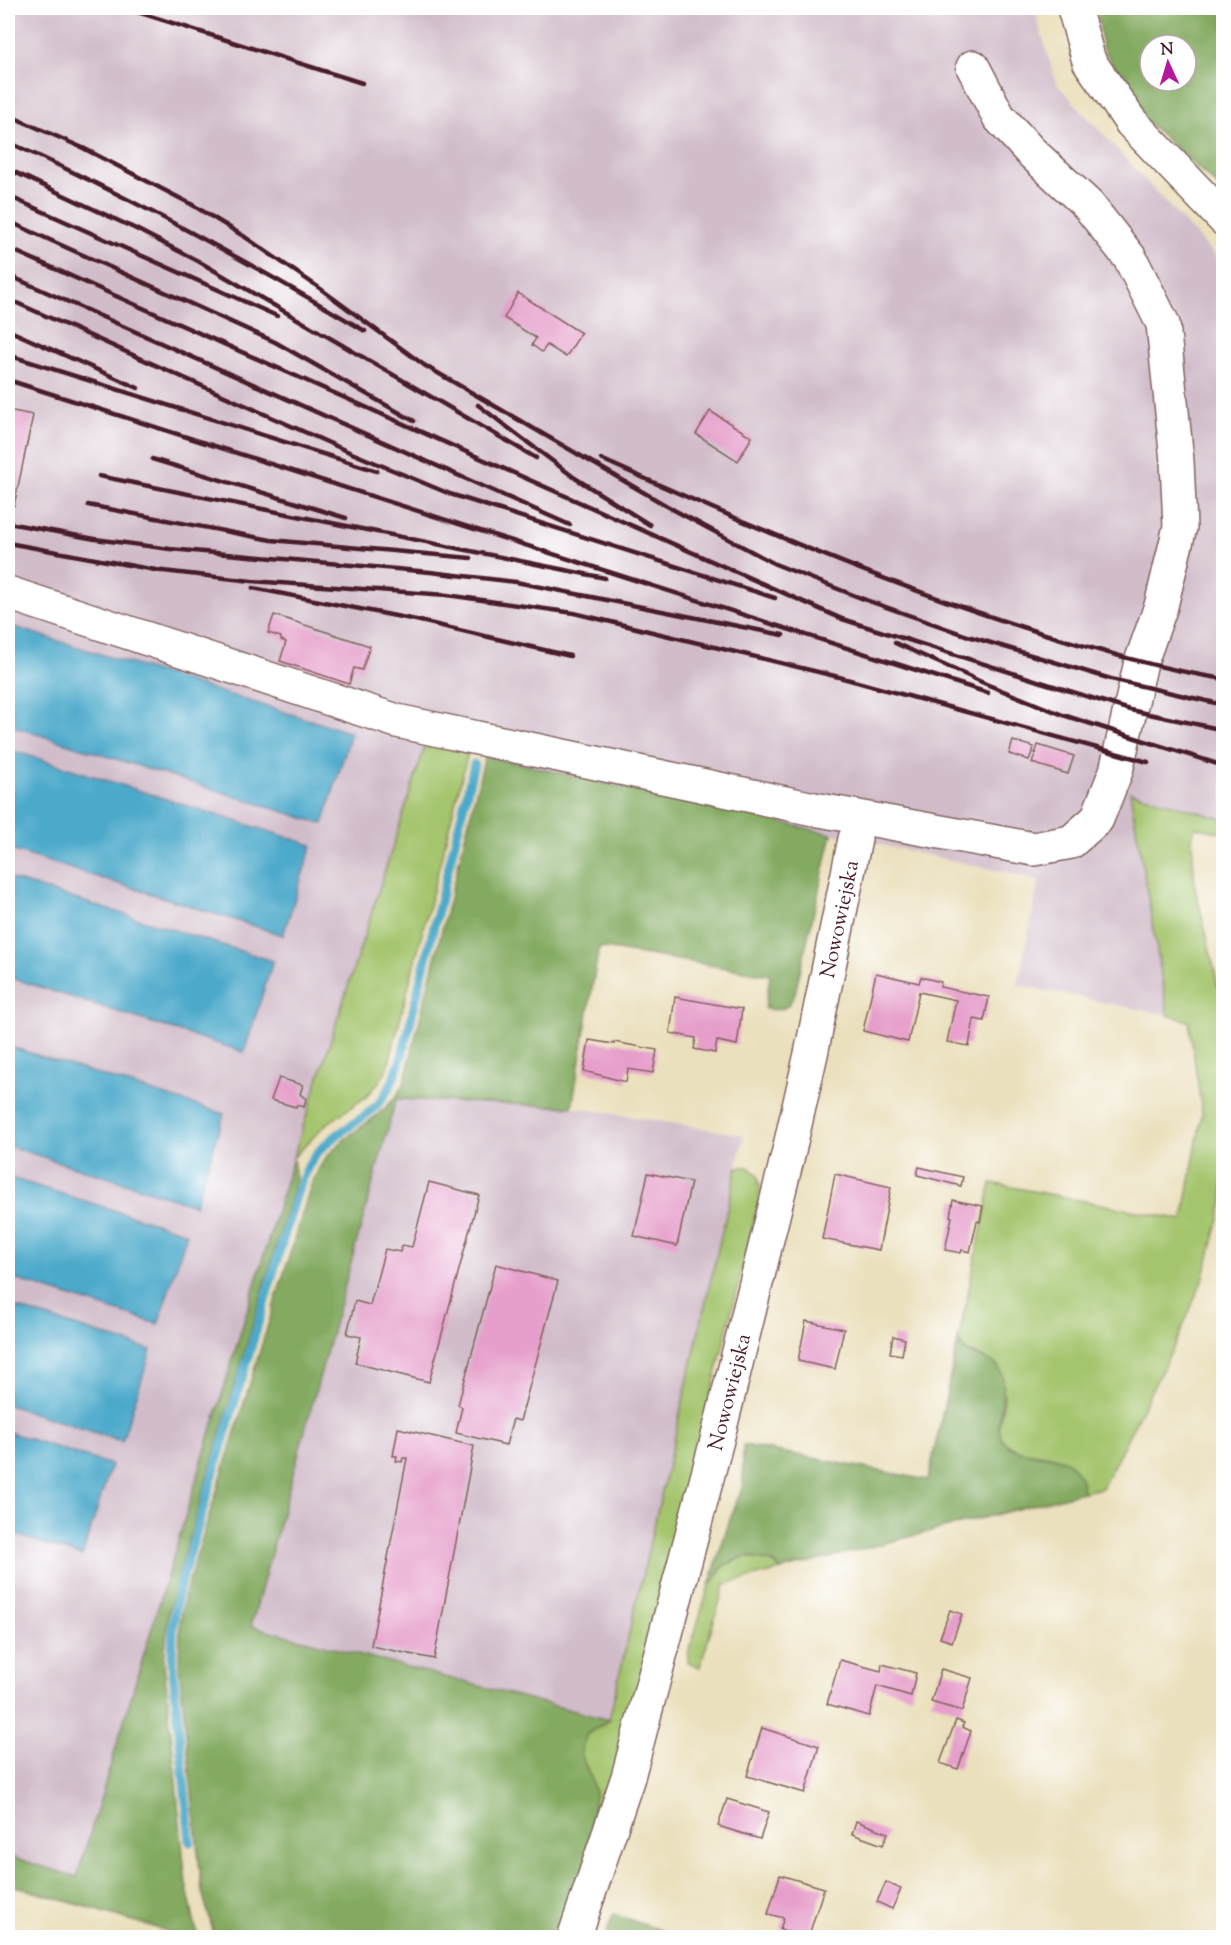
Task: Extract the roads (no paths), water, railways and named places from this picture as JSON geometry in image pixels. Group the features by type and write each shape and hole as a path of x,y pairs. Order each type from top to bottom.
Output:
{"street":[{"path":"1074,8 1089,61 1131,122 1224,219"},
{"path":"8,593 397,721 814,809 1011,845 1034,849 1071,842 1097,819 1116,771 1141,662 1161,606 1180,527 1177,461 1162,324 1130,258 1088,205 1030,151 999,117 973,67"},
{"name":"Nowowiejska","path":"574,1938 628,1777 714,1452 788,1155 855,839"}],"water":[{"path":"8,625 351,733 323,824 8,725"},
{"path":"8,749 312,845 283,935 8,849"},
{"path":"8,878 273,961 244,1052 8,977"},
{"path":"8,1046 224,1114 195,1205 8,1146"},
{"path":"8,1177 187,1233 158,1324 8,1277"},
{"path":"8,1305 151,1350 122,1441 8,1405"},
{"path":"8,1432 111,1465 82,1556 8,1532"}],"waterway":[{"path":"190,1842 172,1662 173,1625 178,1593 303,1178 311,1161 325,1144 363,1117 382,1100 400,1062 474,764"}],"railway":[{"path":"125,8 362,83"},
{"path":"8,115 83,148 191,204 245,237 318,287 424,365 674,510 775,564 866,600 968,636 1111,679 1224,705"},
{"path":"8,142 189,231 365,331"},
{"path":"8,169 198,261 536,458"},
{"path":"8,196 277,316"},
{"path":"8,221 275,342 414,421"},
{"path":"8,248 842,619 1130,710 1224,730"},
{"path":"8,275 570,525"},
{"path":"8,299 347,451 450,494 775,598"},
{"path":"8,330 138,388"},
{"path":"8,355 377,471"},
{"path":"8,380 988,693"},
{"path":"478,405 575,478 650,525"},
{"path":"152,459 346,518"},
{"path":"601,459 869,573 979,613 1105,652 1176,670 1224,679"},
{"path":"99,476 605,578"},
{"path":"88,505 271,540 471,558"},
{"path":"8,523 95,539 170,549 516,582 783,635"},
{"path":"8,543 161,571"},
{"path":"154,570 252,581 447,595 574,613 839,677 1148,762"},
{"path":"253,588 416,620 570,656"},
{"path":"895,643 986,684 1063,715 1224,766"}]}
